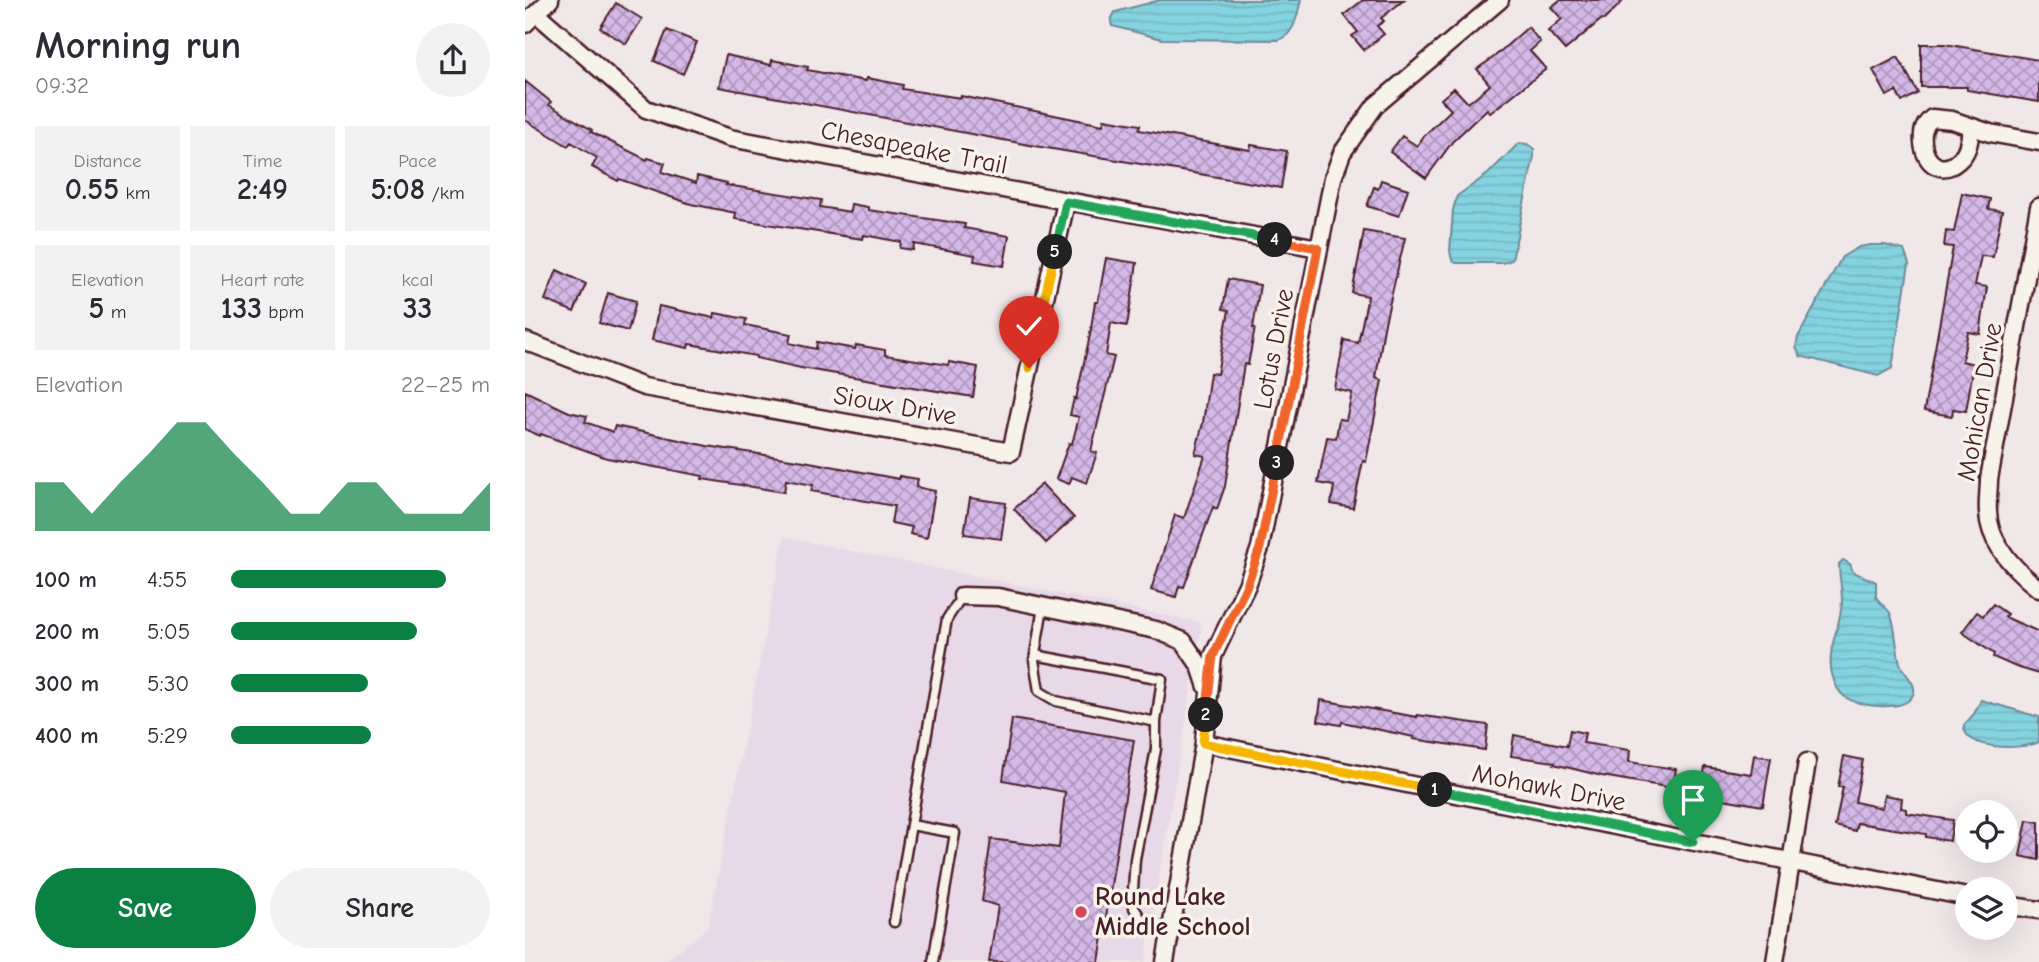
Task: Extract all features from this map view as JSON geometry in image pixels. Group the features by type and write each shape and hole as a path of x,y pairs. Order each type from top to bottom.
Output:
{"street":[{"path":"531,19 550,0"},
{"name":"Lotus Drive","path":"1165,962 1203,743 1213,656 1247,585 1260,548 1332,178 1342,153 1375,106 1500,0"},
{"name":"Chesapeake Trail","path":"531,19 646,109 730,138 1318,248"},
{"path":"1971,127 1970,139 1960,160 1950,166 1936,167 1927,161 1922,133 1932,118 1952,120 1990,133 2039,142"},
{"name":"Sioux Drive","path":"525,341 644,387 1011,452 1066,202"},
{"name":"Mohican Drive","path":"2039,207 1989,478 1988,515 1998,542 2015,570 2039,589"},
{"path":"962,596 998,597 1156,630 1184,641 1200,666 1208,689"},
{"name":"Mohawk Drive","path":"1203,743 1955,895"},
{"path":"1775,962 1807,762"},
{"path":"2018,907 2039,911"}],"lane":[{"path":"894,922 947,619 962,596"},
{"path":"1043,607 1035,655 1039,691 1056,701 1156,722"},
{"path":"1035,655 1162,679 1156,722 1156,749 1135,859 1134,908 1144,923 1170,936"},
{"path":"911,825 955,833 933,962"}],"shaded area":[{"path":"784,537 1202,623 1145,962 665,962 708,927"}],"water":[{"path":"1160,0 1301,0 1291,30 1277,40 1162,39 1112,26 1111,20 1115,12"},
{"path":"1519,143 1534,149 1534,156 1512,260 1502,263 1456,263 1452,260 1450,251 1453,210 1457,196 1488,174"},
{"path":"1871,245 1904,250 1909,264 1892,368 1878,376 1800,356 1796,347 1798,337 1842,257 1859,247"},
{"path":"1843,560 1850,564 1853,572 1876,582 1876,597 1890,613 1901,666 1914,689 1911,698 1898,705 1859,703 1845,697 1835,683 1831,656 1841,610 1839,564"},
{"path":"1981,700 2039,717 2039,742 2008,747 1973,740 1966,734 1964,725"}],"building":[{"path":"1363,0 1404,0 1381,18 1384,21 1377,26 1384,34 1364,50 1352,36 1358,32 1344,15"},
{"path":"1560,0 1624,0 1604,20 1565,50 1548,31 1562,19 1551,7"},
{"path":"616,3 642,19 626,44 600,28"},
{"path":"1528,27 1540,42 1530,51 1546,69 1490,113 1487,109 1453,141 1426,178 1390,152 1402,136 1417,146 1451,110 1441,99 1454,88 1468,103 1490,85 1477,69"},
{"path":"667,30 697,42 683,74 654,61"},
{"path":"1921,44 1945,44 2039,60 2039,102 1967,90 1967,87 1921,87"},
{"path":"726,55 771,65 772,60 808,67 807,70 903,85 902,89 961,96 1103,125 1104,119 1140,125 1139,130 1250,150 1251,145 1287,151 1281,188 1035,146 719,87"},
{"path":"1898,57 1918,93 1902,102 1896,91 1887,96 1873,70"},
{"path":"525,81 551,102 549,105 592,130 591,132 647,160 648,158 665,163 662,172 696,183 697,176 727,183 726,185 821,200 820,207 850,212 851,204 868,207 868,210 965,224 964,228 1009,236 1004,266 974,261 975,255 914,244 913,250 900,248 901,242 864,235 863,239 735,219 736,213 691,204 619,179 618,181 592,167 597,158 571,142 568,146 525,120"},
{"path":"1381,180 1408,189 1399,216 1367,206 1374,187 1378,189"},
{"path":"1962,193 1990,199 1988,209 2002,211 1993,257 1981,256 1975,285 1987,287 1980,334 1968,332 1962,361 1974,364 1966,411 1953,409 1952,416 1924,411 1953,247 1944,246 1946,231 1954,232"},
{"path":"1364,231 1405,238 1384,327 1376,378 1382,380 1366,462 1363,461 1353,508 1331,504 1334,486 1318,483 1327,437 1336,438 1339,419 1346,420 1352,393 1335,389 1344,340 1358,343 1368,296 1352,293"},
{"path":"1106,258 1137,263 1127,326 1111,323 1106,355 1114,357 1091,451 1097,453 1087,483 1072,477 1069,484 1056,479 1069,443 1072,444 1079,417 1070,415 1074,398 1076,399"},
{"path":"557,270 586,284 574,312 545,300"},
{"path":"1228,279 1260,285 1255,328 1248,365 1244,364 1225,486 1217,509 1213,507 1184,587 1179,586 1176,597 1151,590 1175,515 1184,518 1205,456 1195,454 1203,423 1210,373 1217,374 1229,310 1223,309"},
{"path":"608,293 636,301 628,331 599,323"},
{"path":"659,306 714,318 715,313 746,319 745,325 791,334 789,343 816,349 817,342 855,349 856,345 885,350 885,355 978,367 973,397 801,368 756,356 689,344 688,348 652,340"},
{"path":"525,391 569,412 587,416 585,422 613,432 615,426 707,446 899,479 899,476 918,479 916,487 935,491 927,538 910,534 912,527 891,523 894,506 811,491 813,485 786,480 784,492 702,479 703,476 607,458 541,434 540,436 525,429"},
{"path":"1042,484 1074,518 1046,543 1014,509"},
{"path":"970,498 1006,503 1001,539 964,534"},
{"path":"1993,604 2007,614 2005,617 2039,632 2039,674 1993,657 1994,654 1962,632 1977,612 1983,616"},
{"path":"1321,700 1417,717 1488,725 1485,750 1413,739 1414,737 1342,722 1341,725 1318,721"},
{"path":"1012,719 1134,740 1099,962 989,962 998,906 982,901 991,839 1059,848 1065,792 1003,780"},
{"path":"1570,730 1585,733 1583,743 1630,750 1629,762 1676,769 1673,788 1602,776 1554,764 1555,762 1511,756 1514,735 1567,746"},
{"path":"1754,755 1771,758 1763,806 1700,795 1705,767 1751,774"},
{"path":"1844,756 1863,760 1855,802 1882,808 1884,795 1902,798 1901,808 1906,809 1906,813 1953,820 1950,841 1926,837 1926,834 1857,823 1855,831 1835,826 1843,787 1838,787"},
{"path":"2027,820 2039,822 2039,860 2020,856"}],"place":[{"name":"Round Lake Middle School","path":"1081,912"}],"route":[{"path":"1029,368 1066,202 1318,248 1260,548 1247,585 1213,656 1203,743 1693,842"}]}
